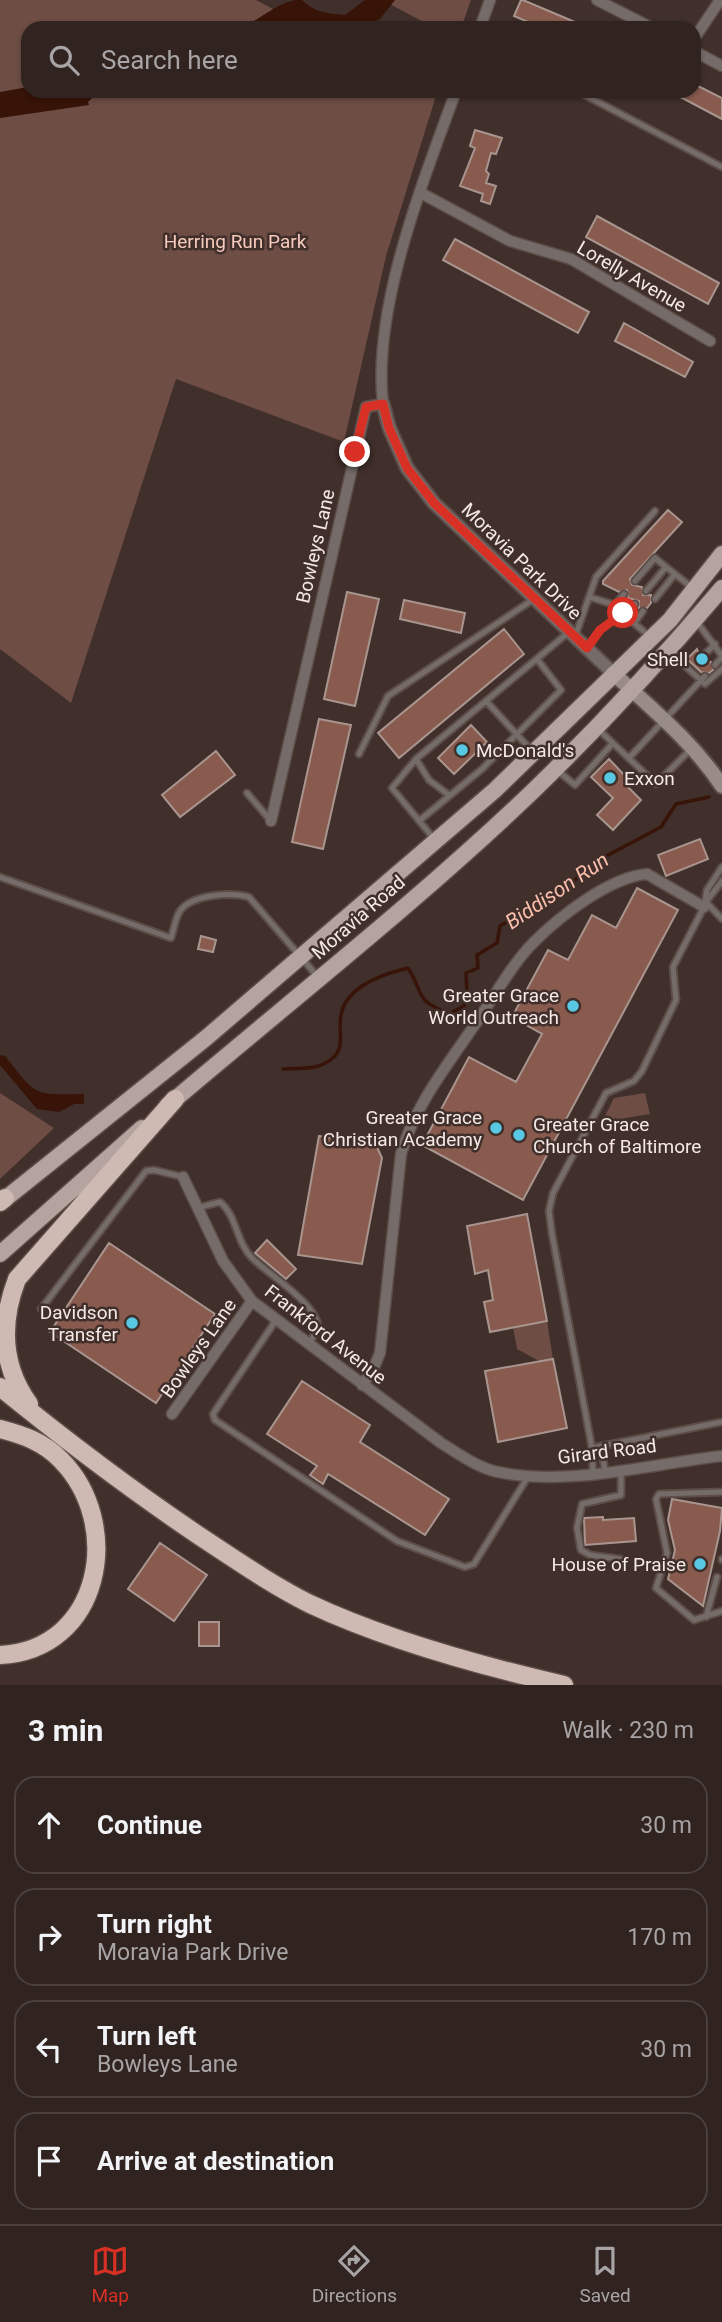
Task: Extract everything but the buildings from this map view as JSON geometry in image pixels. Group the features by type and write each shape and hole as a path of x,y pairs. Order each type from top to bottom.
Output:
{"highway":[{"path":"42,1421 17,1386 5,1354 4,1326 12,1289 24,1268 175,1099"},
{"path":"0,1387 120,1483 234,1559 310,1604 498,1670 564,1685"},
{"path":"0,1429 40,1444 69,1469 89,1502 98,1546 89,1594 72,1620 37,1644 0,1654"}],"main road":[{"name":"Moravia Road","path":"2,1201 206,1038 436,841 651,638 722,554"},
{"name":"Moravia Road","path":"0,1254 175,1099 453,863 555,768 631,690 722,588"},
{"name":"Moravia Park Drive","path":"613,673 667,720 722,786"}],"street":[{"path":"482,21 490,0"},
{"path":"597,0 638,21"},
{"path":"701,28 720,0"},
{"path":"701,55 722,66"},
{"path":"383,404 381,348 400,261 454,98"},
{"name":"Lorelly Avenue","path":"421,193 510,241 571,259 710,341"},
{"name":"Moravia Park Drive","path":"383,404 389,428 407,468 434,503 613,673"},
{"name":"Bowleys Lane","path":"271,821 366,407 383,404"},
{"path":"362,1385 372,1372 380,1353 401,1154 407,1134 422,1103 517,962 540,936 606,887 637,875 647,874 705,905"},
{"name":"Frankford Avenue","path":"183,1177 223,1261 252,1301 441,1443 497,1472"},
{"name":"Bowleys Lane","path":"172,1414 252,1301"},
{"name":"Girard Road","path":"497,1472 529,1475 593,1474 722,1456"}],"lane":[{"path":"590,98 722,167"},
{"path":"436,841 392,788 416,759 572,634 596,577 655,511"},
{"path":"635,581 655,558 694,589"},
{"path":"646,591 666,567"},
{"path":"655,599 675,574"},
{"path":"614,606 624,594"},
{"path":"589,597 614,606 651,638"},
{"path":"359,754 388,696 534,599"},
{"path":"587,648 600,630 635,604"},
{"path":"635,622 643,611"},
{"path":"695,620 722,656 715,665"},
{"path":"704,656 715,644"},
{"path":"668,650 703,678 705,684 710,683 722,670"},
{"path":"419,821 482,769 561,690 537,660"},
{"path":"629,758 703,678"},
{"path":"487,702 533,752"},
{"path":"596,726 656,783 692,747"},
{"path":"555,768 575,785 613,743"},
{"path":"416,759 429,780 449,796"},
{"path":"247,793 271,821"},
{"path":"705,905 707,890 722,867"},
{"path":"0,877 171,938 178,914 190,903 242,895 256,903 319,978"},
{"path":"593,1474 592,1448 549,1211 553,1193 606,1093 634,1081 646,1062 676,1000 673,967 705,905 722,881"},
{"path":"705,905 722,919"},
{"path":"41,1309 146,1171 154,1170 183,1177"},
{"path":"197,1208 220,1202 230,1210 236,1231 250,1256 314,1311 318,1328 309,1345"},
{"path":"276,1320 213,1414 215,1420 397,1541 465,1567 474,1564 529,1475"},
{"path":"592,1448 722,1422"},
{"path":"601,1447 605,1471"},
{"path":"621,1469 621,1495 582,1504 578,1528 581,1550 590,1555 626,1560"},
{"path":"722,1492 659,1494 656,1499 667,1553 656,1588 694,1620 722,1611"},
{"path":"706,1617 717,1577"}],"green space":[{"name":"Herring Run Park","path":"0,0 256,0 296,21 21,21 21,98 435,98 386,256 344,442 176,379 71,703 0,649"},
{"path":"382,0 471,0 464,21 422,21"},
{"path":"0,1093 54,1128 0,1179"},
{"path":"645,1093 650,1114 602,1122 614,1098"},
{"path":"547,1321 553,1359 539,1361 517,1349 513,1327"}],"shaded area":[{"path":"302,0 322,12 345,15 365,0 395,0 376,21 255,21 287,2"},
{"path":"21,88 21,98 92,98 88,102 89,105 0,118 0,92"},
{"path":"0,1055 5,1056 30,1086 45,1093 84,1094 84,1104 74,1104 59,1112 37,1109 0,1065"}],"waterway":[{"name":"Biddison Run","path":"283,1069 315,1067 334,1057 339,1048 340,1020 344,1005 358,989 388,974 408,968 421,996 430,1004 449,1014 464,1006 467,992 466,973 478,968 477,955 497,943 500,926 568,886 597,861 661,827 676,804 709,797"}],"place":[{"name":"Shell","path":"702,659"},
{"name":"McDonald's","path":"462,750"},
{"name":"Exxon","path":"610,778"},
{"name":"Greater Grace World Outreach","path":"573,1006"},
{"name":"Greater Grace Christian Academy","path":"496,1128"},
{"name":"Greater Grace Church of Baltimore","path":"519,1135"},
{"name":"Davidson Transfer","path":"132,1323"},
{"name":"House of Praise","path":"700,1564"}],"route":[{"path":"355,452 366,407 383,404 389,428 407,468 434,503 587,648 600,630 623,613"}]}
